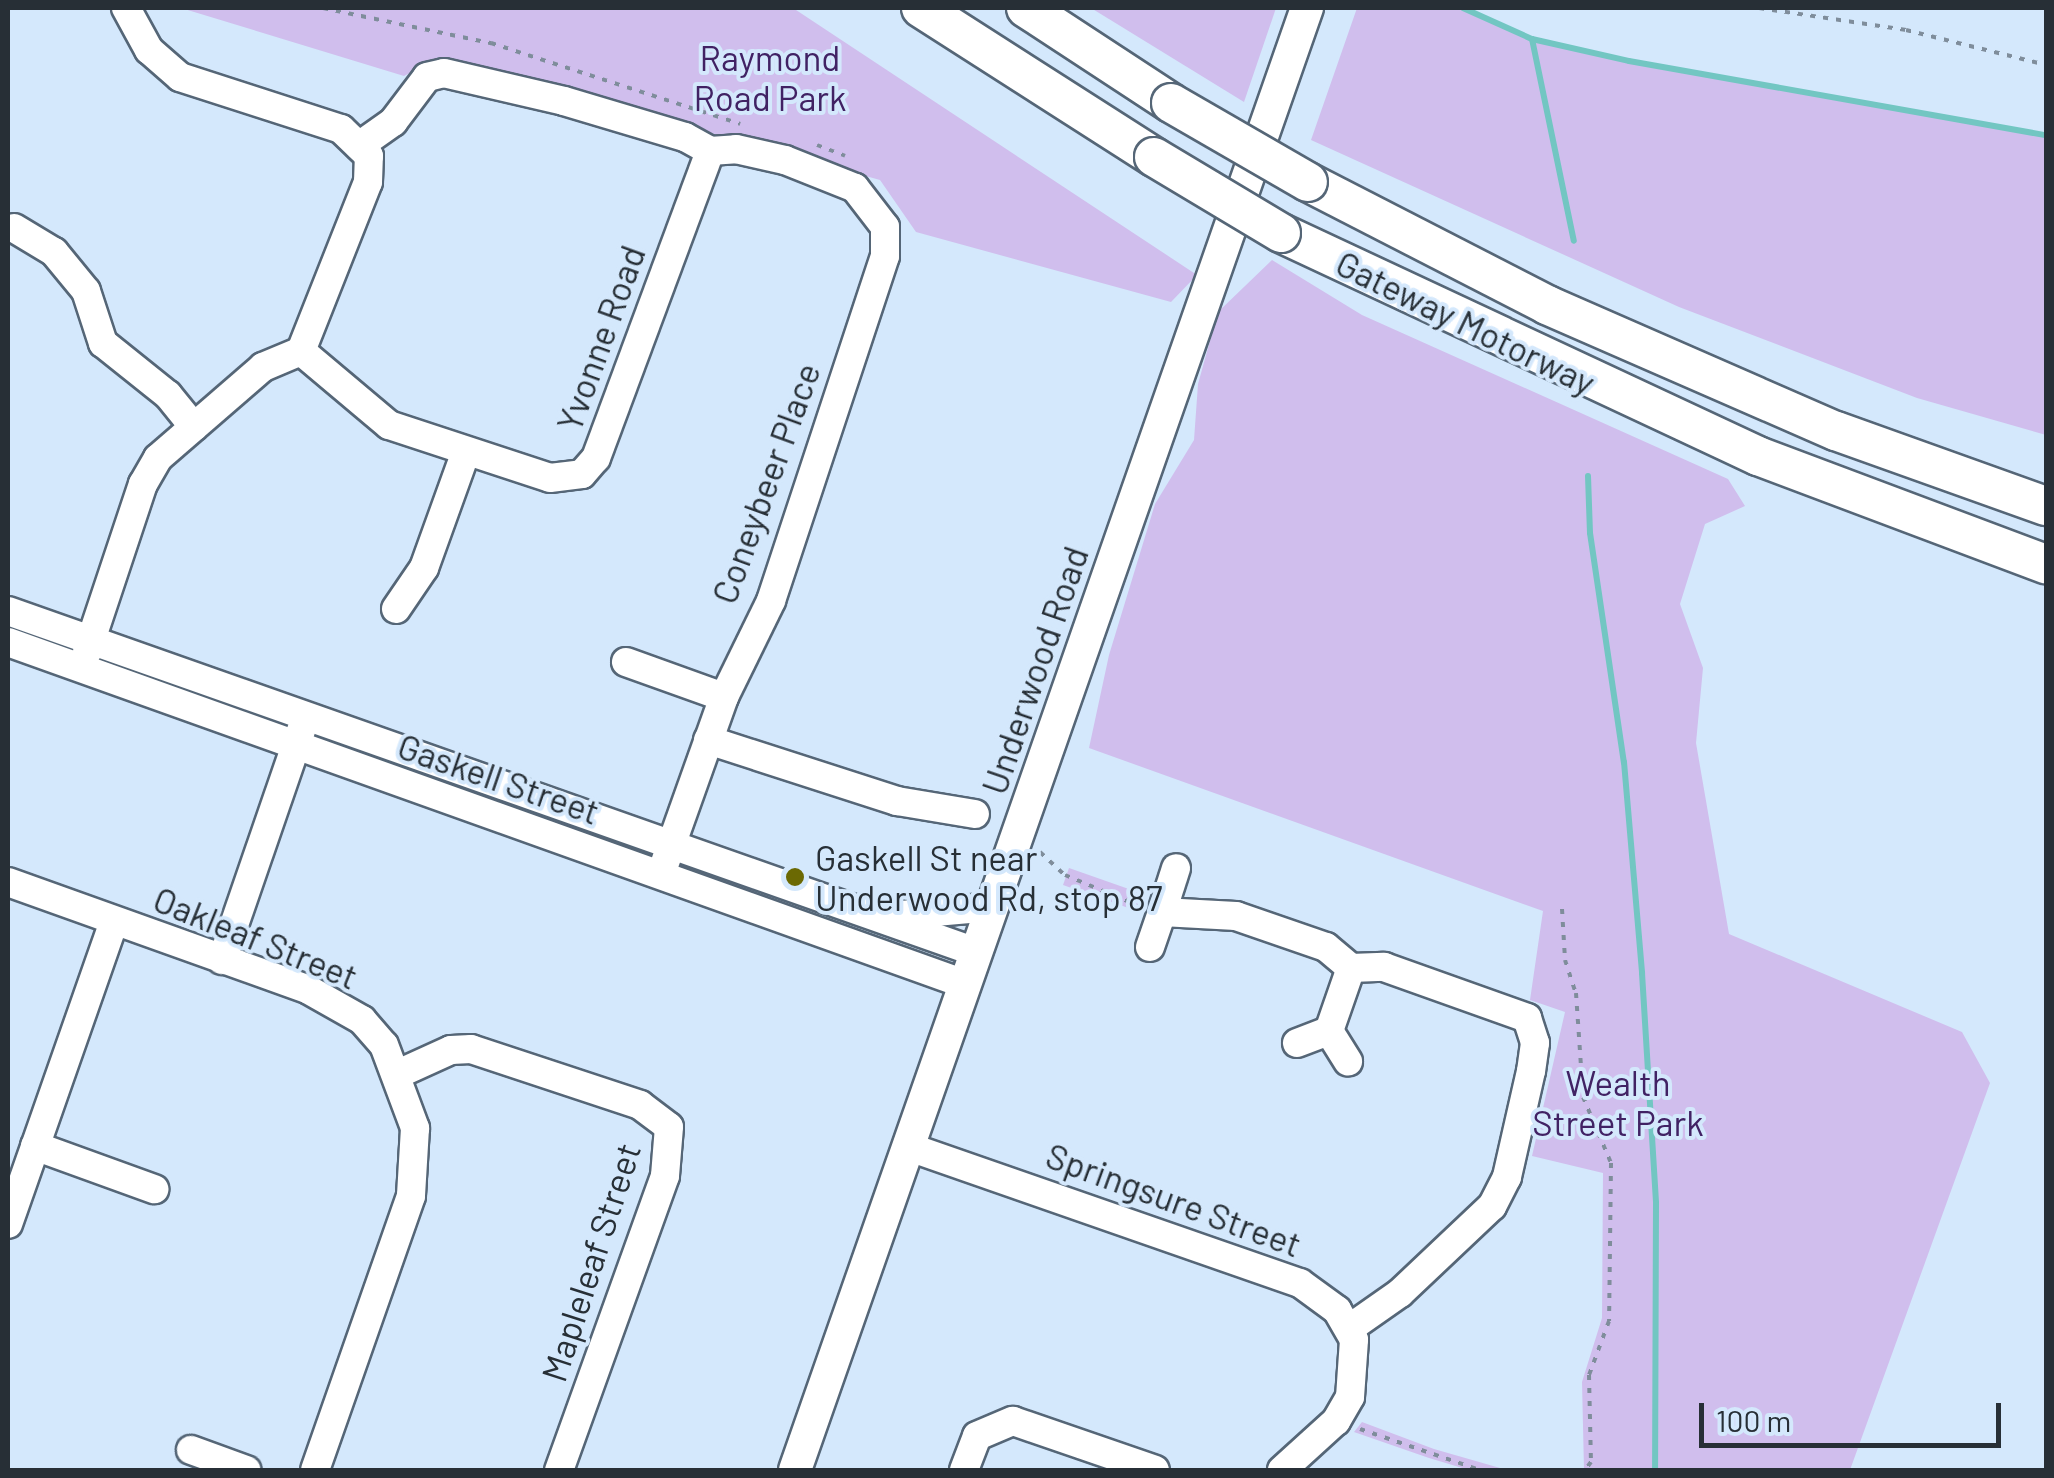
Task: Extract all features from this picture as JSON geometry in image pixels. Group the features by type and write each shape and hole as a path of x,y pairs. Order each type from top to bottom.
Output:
{"highway":[{"name":"Gateway Motorway","path":"921,8 1281,233 1758,456 2046,564"},
{"name":"Gateway Motorway","path":"1026,8 1171,103 1308,182 1548,306 1836,432 2046,506"}],"main road":[{"name":"Underwood Road","path":"795,1470 1306,8"}],"street":[{"path":"81,670 143,484 158,458 263,368 301,351 368,182 369,156 342,129 180,78 149,50 126,8"},
{"path":"360,146 393,122 427,77 444,73 581,106 685,137 710,152 736,149 784,160 855,188"},
{"name":"Yvonne Road","path":"301,351 390,425 465,454 566,479 582,474 596,458 710,152"},
{"name":"Coneybeer Place","path":"661,874 724,697 771,601 885,256 885,227 855,188"},
{"path":"14,228 54,252 86,291 103,343 168,395 194,427"},
{"path":"396,610 424,568 465,454"},
{"name":"Gaskell Street","path":"8,611 976,952"},
{"name":"Gaskell Street","path":"8,642 965,984"},
{"path":"626,662 724,697"},
{"path":"222,960 305,718"},
{"path":"708,740 897,801 975,814"},
{"path":"1150,947 1176,868"},
{"name":"Oakleaf Street","path":"8,882 337,1003 373,1032 398,1074 415,1128 411,1196 315,1470"},
{"name":"Gaskell Street","path":"883,917 992,907"},
{"path":"1162,912 1236,916 1326,947 1352,968 1384,966 1527,1018 1535,1043 1507,1178 1492,1206 1400,1293 1350,1328 1355,1376 1336,1421 1282,1470"},
{"path":"8,1224 114,921"},
{"path":"1329,1032 1352,968"},
{"path":"1296,1042 1329,1032"},
{"path":"1329,1032 1348,1061"},
{"name":"Mapleleaf Street","path":"398,1074 451,1050 471,1049 640,1105 669,1127 665,1176 559,1470"},
{"path":"35,1146 154,1189"},
{"name":"Springsure Street","path":"910,1147 1300,1283 1338,1310 1350,1328"},
{"path":"964,1470 978,1436 1014,1421 1155,1470"},
{"path":"191,1450 246,1470"}],"path":[{"path":"323,8 491,43 754,128"},
{"path":"1758,8 1906,30 2046,65"},
{"path":"814,144 867,167 855,188"},
{"path":"1040,852 1065,874 1162,912"},
{"path":"1562,909 1564,960 1578,1008 1583,1097 1610,1163 1609,1322 1589,1374 1591,1462 1585,1470"},
{"path":"1336,1421 1480,1470"}],"green space":[{"name":"Raymond Road Park","path":"181,8 793,8 1197,275 1171,302 916,232 880,180 439,57 404,76"},
{"path":"1091,8 1276,8 1244,102"},
{"path":"1357,8 1463,8 1532,39 1629,61 2046,135 2046,435 1917,398 1679,307 1311,140"},
{"name":"Wealth Street Park","path":"1272,260 1362,315 1728,479 1745,506 1705,524 1680,604 1703,668 1696,743 1729,934 1962,1032 1990,1083 1850,1470 1584,1470 1582,1382 1602,1318 1603,1173 1532,1156 1565,1012 1530,1000 1543,911 1089,748 1109,655 1155,504 1194,440 1198,384 1218,312"},
{"path":"1069,868 1143,894 1137,911 1063,885"},
{"path":"1362,1422 1434,1449 1507,1470 1469,1470 1429,1458 1354,1432"}],"waterway":[{"path":"1463,8 1532,39 1629,61 2046,135"},
{"path":"1532,39 1574,241"},
{"path":"1588,476 1590,533 1624,762 1642,973 1656,1203 1655,1470"}],"place":[{"name":"Gaskell St near Underwood Rd, stop 87","path":"795,877"}]}
